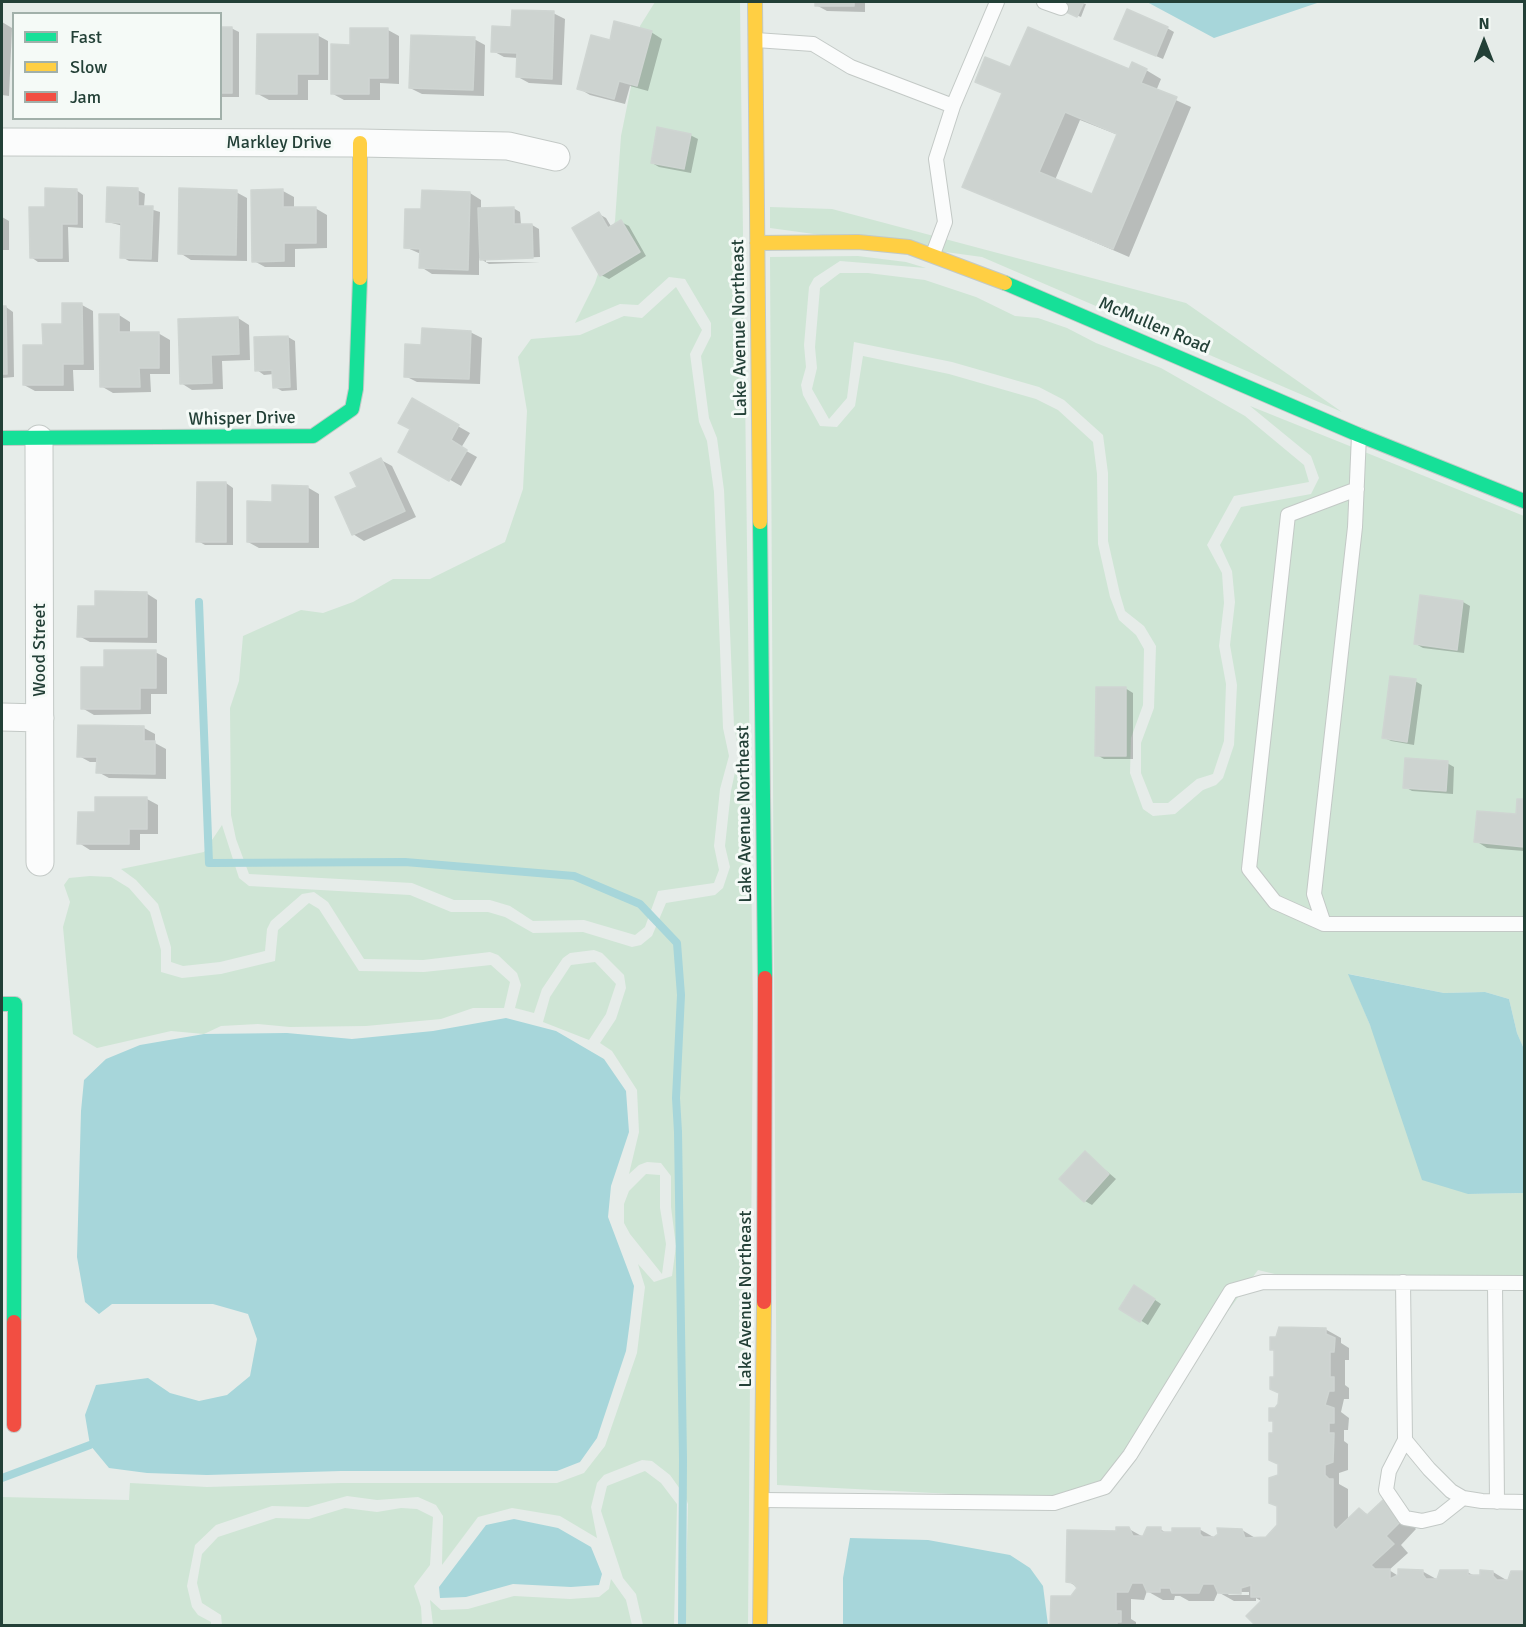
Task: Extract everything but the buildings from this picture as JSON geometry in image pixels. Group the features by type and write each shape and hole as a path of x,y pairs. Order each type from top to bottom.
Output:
{"street":[{"name":"Lake Avenue Northeast","path":"755,2 765,1000 763,1500 760,1626"},
{"name":"Markley Drive","path":"2,142 360,143 508,147 556,157"},
{"name":"Whisper Drive","path":"2,438 313,436 352,409 356,389 360,275 360,143"},
{"name":"McMullen Road","path":"757,243 858,242 909,247 933,254 989,275 1359,435 1524,501"},
{"name":"Wood Street","path":"39,439 40,862"},
{"path":"2,717 40,718"},
{"path":"8,1004 8,1291 14,1425"}],"lane":[{"path":"933,254 945,222 936,159 953,106 997,2"},
{"path":"1044,2 1061,9"},
{"path":"756,40 813,44 851,67 953,106"},
{"path":"1324,924 1314,894 1355,527 1359,435"},
{"path":"1357,489 1288,515 1249,869 1275,902 1324,924 1524,924"},
{"path":"763,1500 1054,1503 1105,1487 1130,1455 1231,1291 1263,1282 1524,1283"},
{"path":"1402,1282 1405,1440 1389,1471 1386,1490 1405,1518 1422,1521 1439,1517 1463,1498"},
{"path":"1495,1282 1497,1502"},
{"path":"1405,1440 1429,1469 1451,1491 1463,1498 1524,1502"}],"green space":[{"path":"655,2 740,2 753,1012 748,1625 685,1625 688,1504 670,1475 652,1461 642,1460 604,1475 597,1483 591,1507 597,1538 560,1516 512,1508 478,1517 442,1565 443,1516 436,1505 418,1497 377,1500 347,1496 308,1507 272,1506 216,1525 195,1545 187,1586 192,1607 198,1615 211,1622 211,1625 2,1626 2,1497 129,1500 130,1483 207,1487 341,1483 557,1483 584,1473 605,1446 637,1353 645,1287 638,1264 654,1282 672,1276 676,1246 671,1207 671,1176 661,1163 647,1162 639,1165 629,1174 639,1132 637,1090 612,1051 600,1043 616,1019 626,988 624,975 602,953 594,950 570,953 563,958 542,989 534,1013 515,1008 521,985 517,973 498,955 490,952 423,960 364,959 328,902 314,892 302,894 271,921 267,929 265,951 220,962 183,966 171,962 171,947 158,904 136,880 121,869 204,852 222,825 239,878 249,886 410,895 451,912 488,912 505,917 533,933 583,932 632,947 641,945 652,936 666,903 715,895 723,888 730,867 725,846 731,791 739,753 734,726 724,490 717,438 709,418 701,356 711,336 711,323 685,279 669,277 638,305 620,304 575,323 595,283 615,221 621,136 637,57 640,26"},
{"path":"770,207 832,209 1186,303 1342,412 982,257 770,228"},
{"path":"858,256 906,262 926,268 840,261 814,278 809,287 804,345 806,367 801,385 803,395 820,426 837,427 855,406 863,356 949,374 1036,399 1058,410 1093,442 1097,474 1098,544 1110,597 1119,620 1136,635 1144,649 1143,705 1131,738 1130,773 1143,809 1153,816 1175,814 1203,790 1216,785 1223,778 1234,745 1237,685 1230,645 1235,602 1232,571 1220,545 1241,507 1311,494 1319,478 1311,456 1250,406 1524,516 1524,1049 1517,1033 1509,999 1485,992 1444,993 1349,974 1370,1025 1469,1194 1524,1193 1524,1275 1308,1282 1258,1270 1089,1501 777,1485 770,257"},
{"path":"840,273 868,273 925,280 976,297 1015,316 1038,318 1067,328 1096,343 1161,368 1245,416 1304,465 1309,482 1234,496 1207,545 1222,573 1224,603 1219,646 1226,684 1224,741 1213,774 1197,779 1168,803 1153,803 1141,773 1141,743 1154,708 1156,646 1144,626 1125,611 1120,594 1108,541 1108,473 1103,435 1064,400 1039,387 952,362 854,342 847,398 829,419 812,389 817,368 815,347 820,288"},
{"path":"676,287 702,330 690,354 699,422 707,441 714,492 723,728 729,756 720,789 714,846 719,870 714,883 658,891 645,927 635,935 584,920 533,921 510,906 490,900 454,900 412,883 249,874 236,839 231,815 230,708 239,681 243,636 301,610 323,613 353,602 393,579 430,579 505,542 523,489 527,411 518,357 531,339 580,335 624,316 642,318"},
{"path":"111,877 129,888 150,912 161,950 161,972 182,978 221,974 275,961 278,930 309,903 319,909 359,971 424,972 491,965 510,982 504,1008 473,1008 441,1019 366,1026 290,1027 258,1024 221,1026 204,1034 171,1031 97,1048 73,1034 63,927 70,902 64,885 69,878"},
{"path":"595,962 616,984 606,1014 589,1040 543,1022 550,997 571,965"},
{"path":"646,1174 660,1175 660,1208 666,1244 662,1274 624,1223 624,1204 629,1191"},
{"path":"645,1471 661,1483 677,1504 674,1625 643,1625 636,1594 623,1578 601,1511 607,1486"},
{"path":"345,1508 377,1512 401,1508 417,1509 433,1517 430,1565 414,1586 421,1607 422,1625 222,1625 221,1615 202,1603 197,1583 202,1554 218,1537 276,1518 309,1519"},
{"path":"611,1579 626,1600 632,1625 433,1625 430,1600 441,1610 468,1609 514,1596 570,1599 599,1597 609,1589"}],"water":[{"path":"1147,2 1320,2 1214,38"},
{"path":"1348,974 1444,993 1485,992 1509,999 1517,1033 1524,1049 1524,1193 1468,1194 1422,1180 1370,1025"},
{"path":"506,1018 556,1031 604,1059 626,1091 629,1132 611,1186 608,1217 634,1286 630,1321 626,1351 597,1438 580,1462 557,1471 341,1471 207,1475 147,1473 109,1468 90,1445 85,1415 96,1385 148,1378 170,1393 199,1401 227,1395 250,1376 257,1339 248,1314 213,1304 112,1304 99,1314 85,1302 77,1257 84,1080 106,1059 140,1045 204,1034 287,1033 352,1039 433,1031"},
{"path":"514,1519 558,1528 591,1547 602,1574 599,1585 571,1587 513,1584 466,1597 440,1598 439,1587 486,1525"},
{"path":"850,1538 928,1540 1010,1555 1030,1568 1043,1586 1048,1625 843,1625 843,1578"}],"waterway":[{"path":"199,602 209,863 405,862 574,876 640,904 677,943 681,995 676,1098 683,1459 682,1626"},
{"path":"2,1478 90,1445"}],"traffic: fast":[{"path":"2,438 313,436 352,409 356,389 360,278"},
{"path":"1005,283 1359,435 1524,501"},
{"path":"760,522 765,978"},
{"path":"2,1004 15,1004 14,1322"}],"traffic: slow":[{"path":"755,2 760,522"},
{"path":"360,143 360,278"},
{"path":"757,243 858,242 909,247 1005,283"},
{"path":"760,1626 764,1302"}],"traffic: jam":[{"path":"764,1302 765,978"},
{"path":"14,1322 14,1425"}]}
